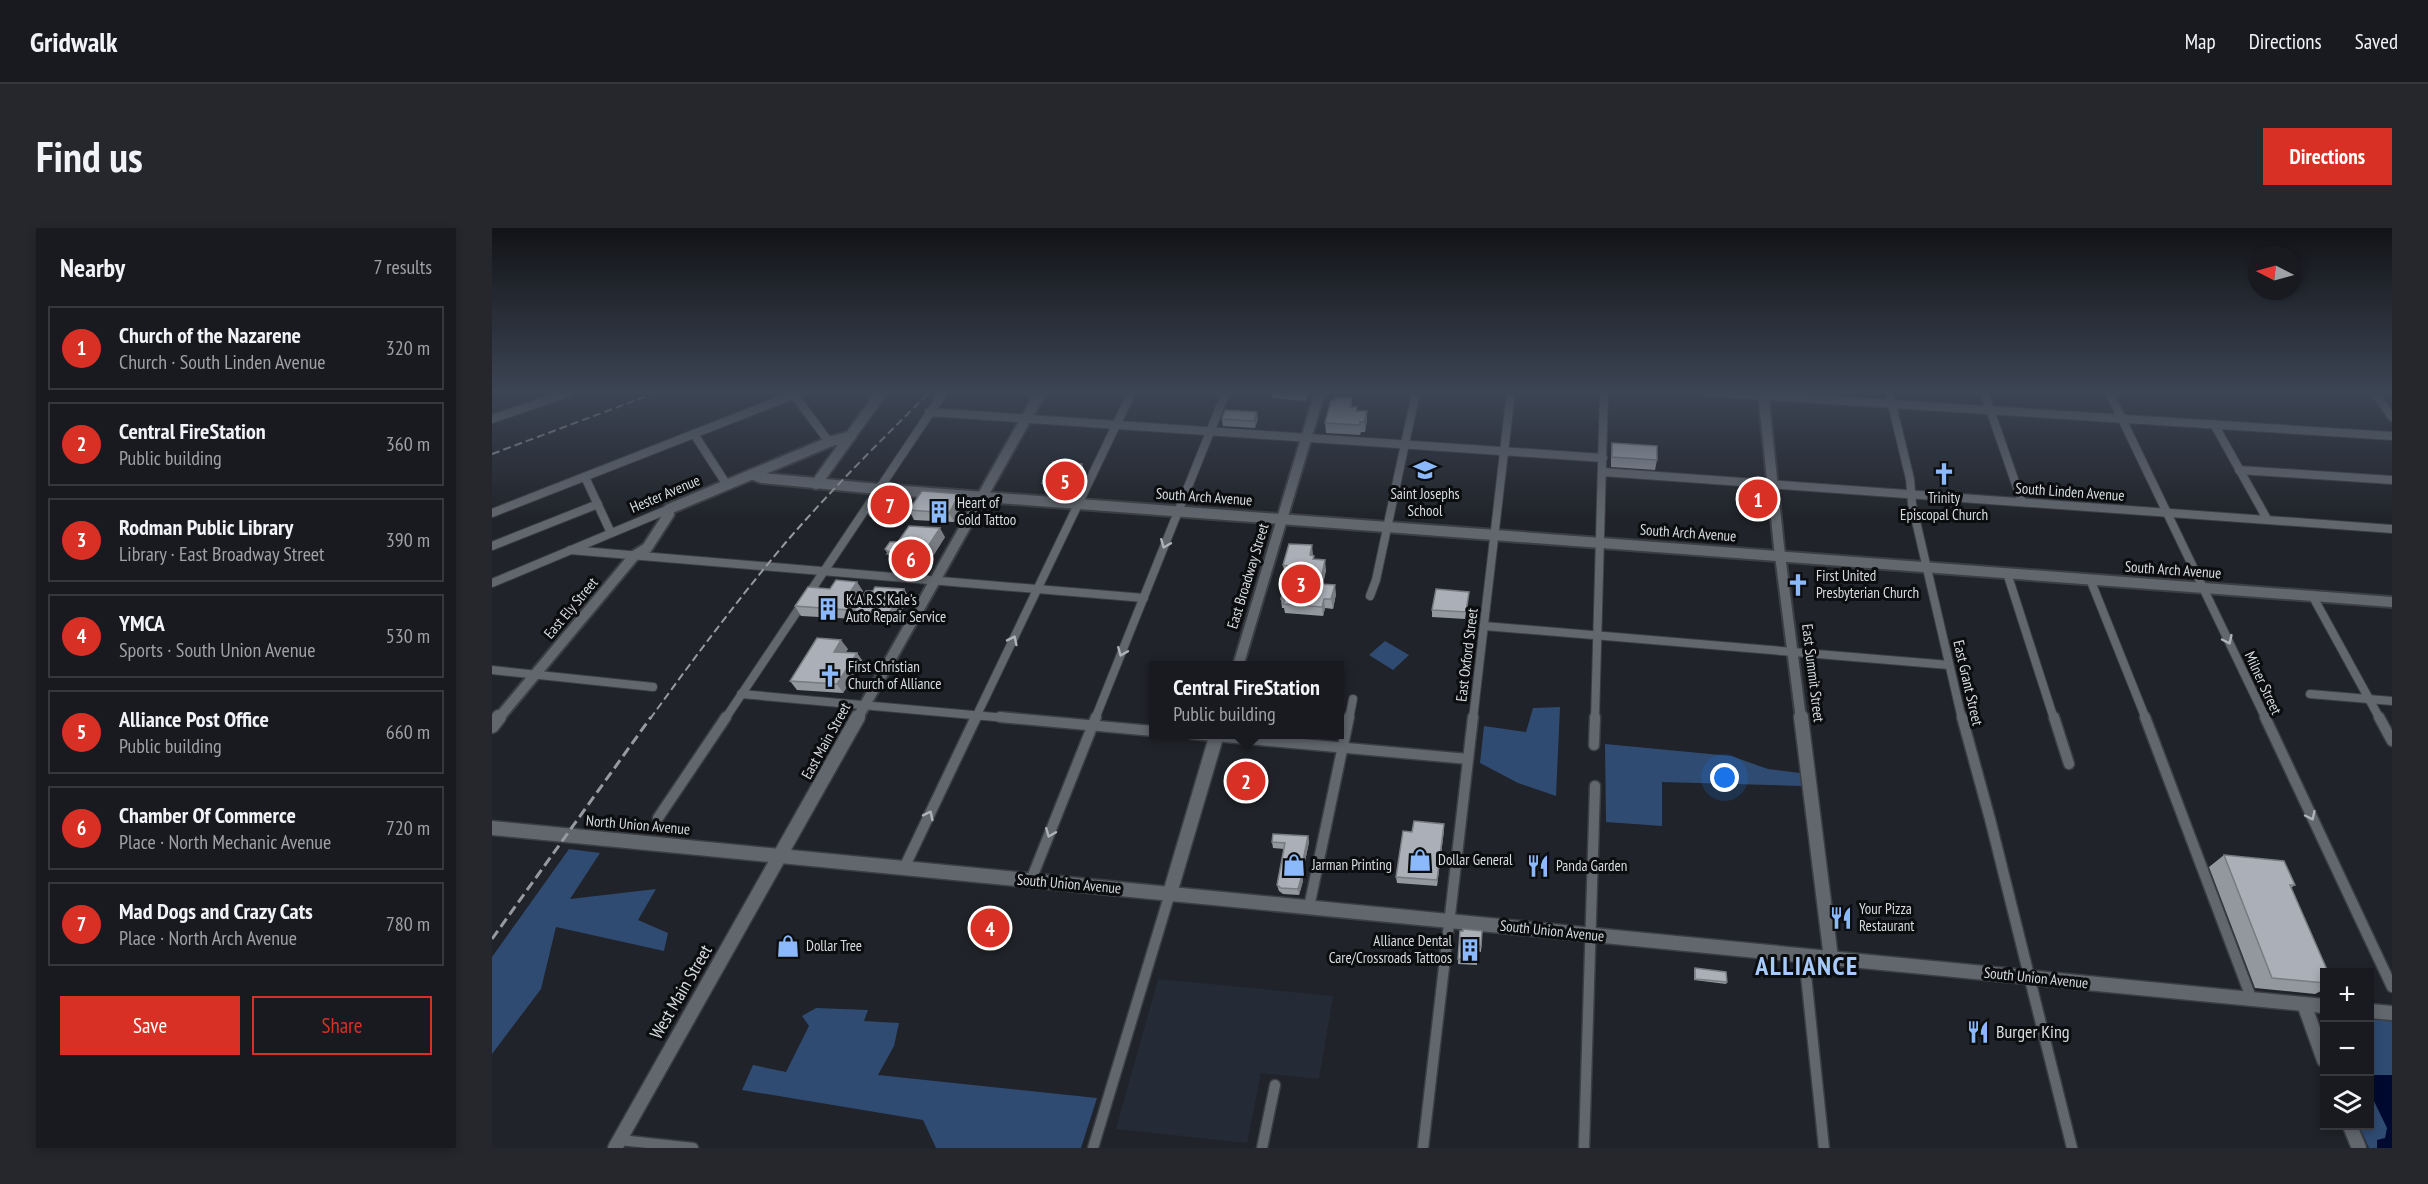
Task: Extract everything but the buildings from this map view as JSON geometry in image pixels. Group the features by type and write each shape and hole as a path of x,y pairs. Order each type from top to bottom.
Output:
{"street":[{"path":"492,513 692,435"},
{"path":"695,435 727,485"},
{"path":"824,435 829,442"},
{"path":"658,818 914,435"},
{"name":"East Main Street","path":"780,856 1017,435"},
{"path":"904,868 1111,435"},
{"path":"1031,880 1208,435"},
{"path":"1265,435 1603,458"},
{"name":"East Broadway Street","path":"1240,661 1308,435"},
{"path":"1370,596 1388,526 1407,435"},
{"name":"East Oxford Street","path":"1423,1148 1506,435"},
{"path":"1594,745 1603,435"},
{"name":"East Summit Street","path":"1768,435 1831,958"},
{"name":"East Grant Street","path":"1899,435 1912,504 1949,665 2072,1148"},
{"path":"1999,435 2022,502"},
{"name":"Milner Street","path":"2129,435 2392,987"},
{"path":"2220,435 2267,519"},
{"path":"2376,435 2392,436"},
{"name":"Hester Avenue","path":"492,583 829,442 851,436"},
{"path":"816,484 851,436"},
{"path":"2239,470 2392,480"},
{"name":"South Linden Avenue","path":"1603,472 2392,529"},
{"name":"South Arch Avenue","path":"752,474 762,478 878,489 2392,602"},
{"path":"585,477 611,533"},
{"path":"492,546 598,504"},
{"name":"East Ely Street","path":"492,726 634,556 647,548 669,514 669,509"},
{"path":"570,550 1144,598"},
{"path":"2007,573 2069,764"},
{"path":"2090,579 2252,1000"},
{"path":"2312,595 2392,741"},
{"path":"1484,626 1949,665"},
{"path":"492,670 653,687"},
{"path":"741,694 1149,731"},
{"path":"2310,694 2392,701"},
{"path":"1309,907 1353,699"},
{"path":"1093,1148 1216,739"},
{"path":"1248,739 1468,759"},
{"path":"1584,1148 1595,786"},
{"name":"North Union Avenue","path":"492,828 780,856"},
{"name":"South Union Avenue","path":"780,856 2320,1006"},
{"name":"West Main Street","path":"617,1144 780,856"},
{"path":"1804,956 1824,1148"},
{"path":"2304,1005 2320,1047"},
{"path":"2374,1011 2392,1013"},
{"path":"1262,1148 1275,1085"},
{"path":"2352,1130 2359,1148"},
{"path":"617,1144 693,1148"}],"shaded area":[{"path":"1385,641 1409,655 1393,670 1369,655"},
{"path":"1560,707 1556,796 1518,783 1480,763 1484,726 1526,732 1533,708"},
{"path":"1605,744 1731,756 1768,769 1800,773 1802,786 1662,782 1662,826 1606,822"},
{"path":"569,849 600,853 570,899 656,889 638,920 668,933 664,951 556,927 541,989 492,1054 492,957"},
{"path":"1158,979 1333,996 1319,1079 1261,1073 1247,1143 1116,1129"},
{"path":"816,1008 868,1010 864,1021 899,1023 894,1046 878,1075 1097,1098 1081,1148 936,1148 923,1120 742,1090 753,1065 786,1072 809,1026 802,1016"},
{"path":"2374,1019 2392,1021 2392,1148 2369,1148 2361,1130 2374,1130"},
{"path":"2374,1075 2392,1075 2392,1148 2377,1148 2377,1140 2385,1138 2387,1128 2374,1101"}],"railway":[{"path":"492,454 543,435"},
{"path":"650,719 717,628 787,541 887,435"},
{"path":"492,939 651,717"}],"place":[{"name":"Saint Josephs School","path":"1425,470"},
{"name":"Trinity Episcopal Church","path":"1944,474"},
{"name":"Alliance Post Office","path":"1065,481"},
{"name":"Church of the Nazarene","path":"1758,499"},
{"name":"Mad Dogs and Crazy Cats","path":"890,505"},
{"name":"Heart of Gold Tattoo","path":"939,512"},
{"name":"Chamber Of Commerce","path":"911,559"},
{"name":"Rodman Public Library","path":"1301,584"},
{"name":"First United Presbyterian Church","path":"1798,585"},
{"name":"K.A.R.S. Kale's Auto Repair Service","path":"828,609"},
{"name":"First Christian Church of Alliance","path":"830,676"},
{"name":"Central FireStation","path":"1246,781"},
{"name":"Dollar General","path":"1420,860"},
{"name":"Jarman Printing","path":"1294,865"},
{"name":"Panda Garden","path":"1538,866"},
{"name":"Your Pizza Restaurant","path":"1841,918"},
{"name":"YMCA","path":"990,928"},
{"name":"Dollar Tree","path":"788,946"},
{"name":"Alliance Dental Care/Crossroads Tattoos","path":"1470,950"},
{"name":"Burger King","path":"1978,1032"}],"district":[{"name":"ALLIANCE","path":"1807,966"}]}
